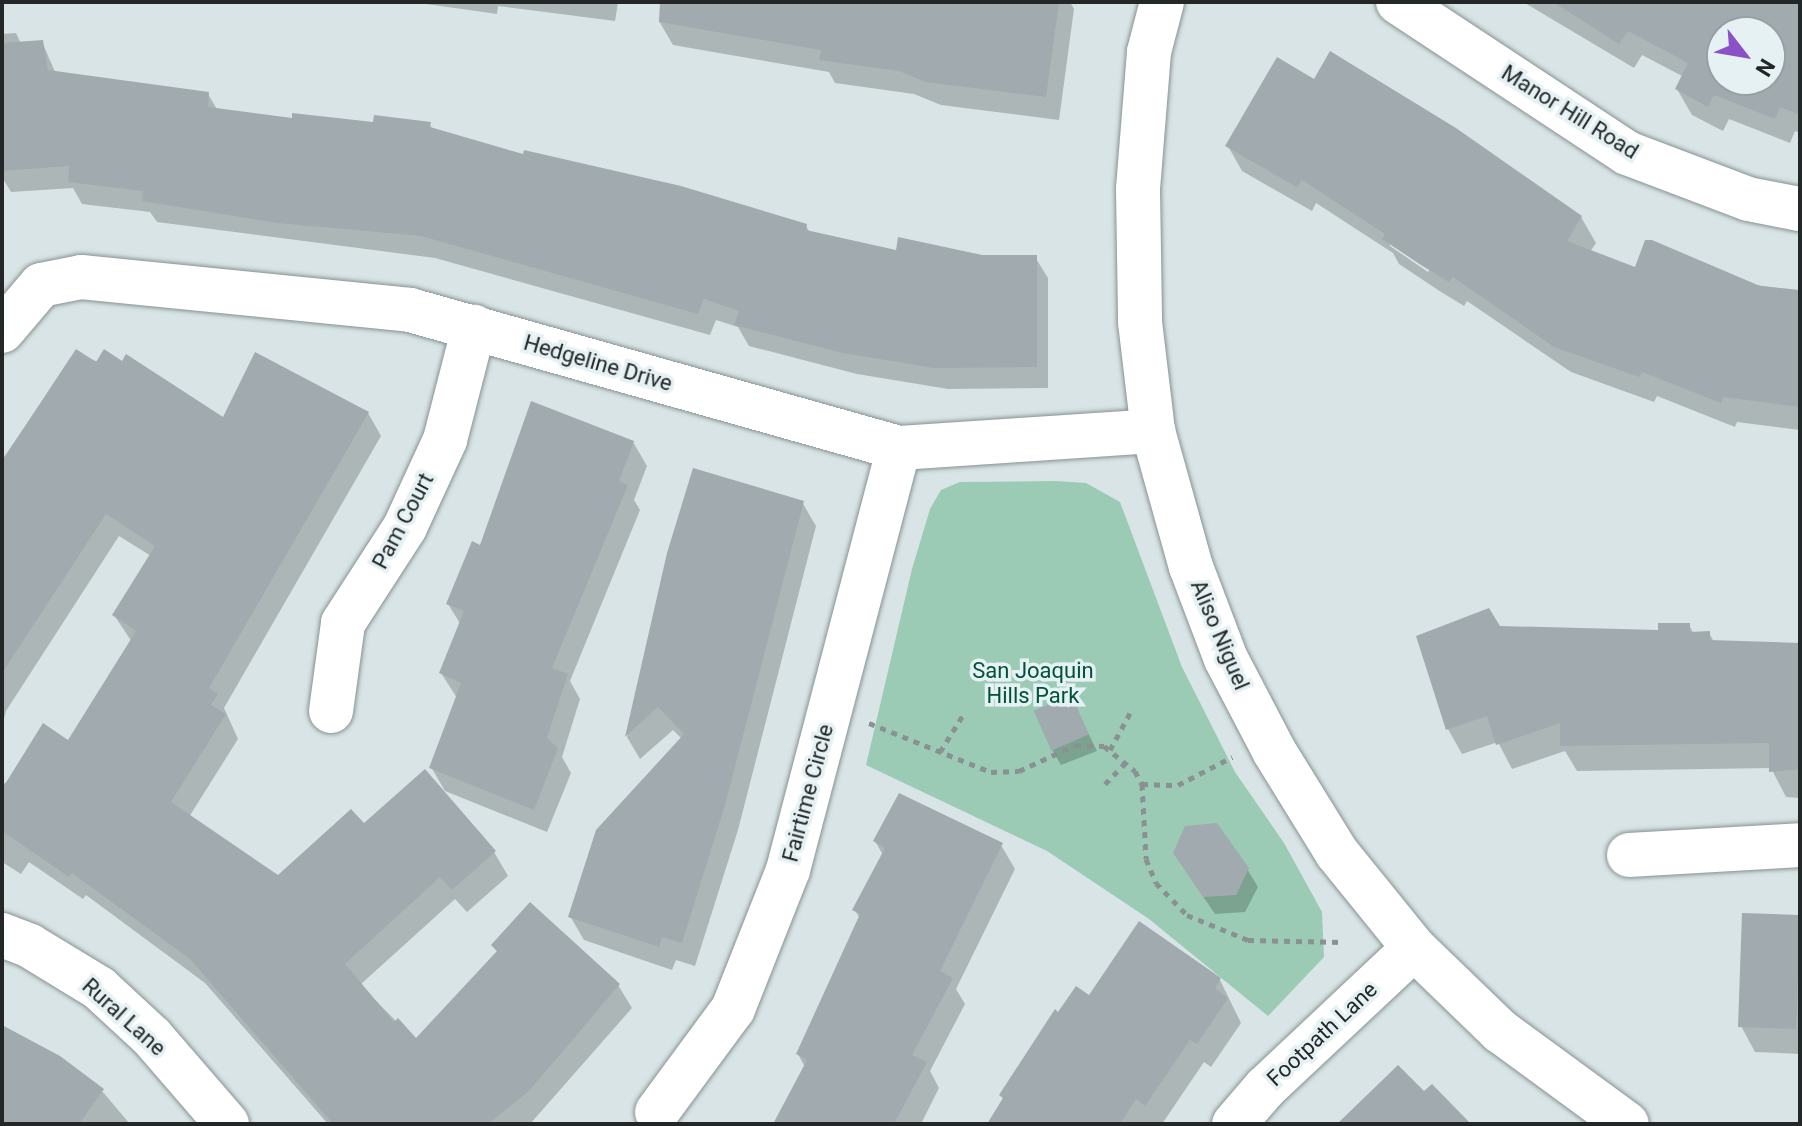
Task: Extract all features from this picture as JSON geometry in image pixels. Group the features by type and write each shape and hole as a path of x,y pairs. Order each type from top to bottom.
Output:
{"street":[{"name":"Aliso Niguel","path":"1162,2 1149,52 1138,189 1140,322 1153,431 1191,567 1226,659 1267,737 1337,853 1414,948 1500,1031 1627,1124"},
{"name":"Manor Hill Road","path":"1398,2 1627,153 1748,199 1800,209"},
{"name":"Hedgeline Drive","path":"2,331 41,285 81,277 410,310 899,448 1153,431"},
{"name":"Pam Court","path":"331,711 343,623 405,527 445,440 474,327"},
{"name":"Fairtime Circle","path":"657,1112 733,1009 788,870 899,448"},
{"path":"1629,855 1800,845"},
{"name":"Rural Lane","path":"2,935 30,946 99,988 152,1037 227,1124"},
{"name":"Footpath Lane","path":"1234,1124 1265,1088 1414,948"}],"path":[{"path":"1110,750 1130,713"},
{"path":"829,714 888,727 991,772 1019,771 1075,745 1110,750 1126,762 1142,784 1146,859 1156,883 1187,915 1248,940 1343,942"},
{"path":"940,752 963,715"},
{"path":"1142,784 1178,785 1267,737"},
{"path":"1105,784 1126,762"}],"green space":[{"name":"San Joaquin Hills Park","path":"960,482 1086,483 1120,502 1182,667 1235,772 1284,843 1322,912 1324,957 1268,1016 1149,919 1047,851 866,765 912,569 930,509 941,490"}],"building":[{"path":"660,2 1059,2 1046,97 926,82 899,71 819,60 821,50 659,22"},
{"path":"1553,2 1800,2 1800,115 1780,107 1775,119 1717,96 1786,96 1786,16 1706,16 1706,96 1714,96 1708,107 1675,89 1688,63 1628,31 1619,44"},
{"path":"43,40 48,70 209,92 208,107 292,118 292,113 373,122 374,115 431,122 430,127 523,154 524,150 681,186 807,224 806,230 896,250 898,237 982,255 1037,255 1037,367 934,368 843,353 734,325 739,311 704,299 698,314 421,236 277,223 142,201 143,191 68,182 69,166 2,171 2,43"},
{"path":"1330,51 1456,128 1582,216 1567,241 1635,267 1645,240 1652,240 1760,286 1800,290 1800,407 1723,397 1721,403 1642,372 1639,377 1554,347 1453,277 1449,282 1421,265 1382,239 1385,234 1302,180 1297,187 1225,146 1277,57 1314,79"},
{"path":"76,349 96,362 104,349 122,361 126,354 223,417 255,352 369,412 209,688 218,694 211,705 226,714 171,802 278,875 351,809 364,823 425,769 496,851 452,890 440,877 345,964 394,1022 398,1018 416,1038 497,951 491,945 530,902 620,984 529,1091 488,1124 333,1124 190,959 72,873 69,877 2,831 2,789 43,723 68,740 136,631 112,615 155,546 106,514 2,673 2,461"},
{"path":"531,401 634,441 619,481 628,485 552,668 568,674 547,738 558,748 534,810 429,768 461,683 439,673 464,611 446,604 472,541 480,545"},
{"path":"693,468 804,501 725,805 682,943 662,937 659,947 568,917 596,830 684,734 658,707 625,737 667,553"},
{"path":"1489,608 1500,626 1658,630 1658,623 1690,623 1690,632 1710,631 1710,640 1800,643 1800,769 1769,772 1769,743 1560,746 1560,723 1496,745 1487,716 1446,730 1416,636"},
{"path":"1071,694 1089,734 1051,751 1034,711"},
{"path":"899,793 1003,843 940,971 953,978 912,1055 927,1062 894,1124 773,1124 807,1060 796,1054 860,914 852,910 885,848 873,841"},
{"path":"1217,823 1249,868 1236,895 1203,897 1173,853 1185,826"},
{"path":"1742,913 1800,915 1796,1029 1738,1027"},
{"path":"1139,921 1221,978 1215,988 1228,998 1197,1044 1190,1040 1145,1106 1136,1099 1120,1124 987,1124 1003,1098 999,1095 1055,1009 1058,1012 1076,986 1089,995"},
{"path":"2,1025 60,1056 104,1089 79,1124 2,1124"},
{"path":"1398,1065 1424,1091 1432,1084 1471,1124 1337,1124"}]}
